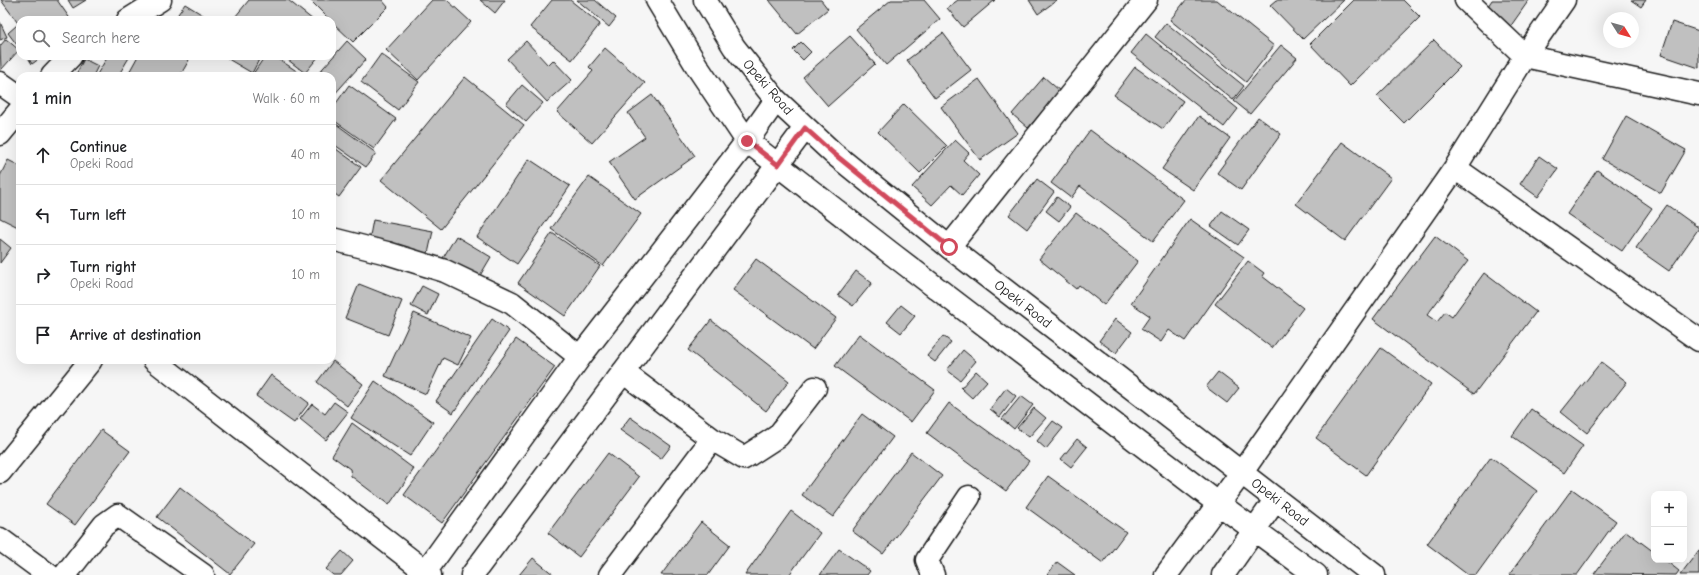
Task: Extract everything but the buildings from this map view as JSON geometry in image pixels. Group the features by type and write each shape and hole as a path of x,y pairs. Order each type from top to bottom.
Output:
{"street":[{"path":"134,16 160,0"},
{"path":"657,0 698,68 747,141 1219,504 1316,575"},
{"name":"Opeki Road","path":"705,0 734,47 776,100 833,153 949,247 1374,575"},
{"path":"949,247 1146,0"},
{"path":"1466,0 1525,56 1699,94"},
{"path":"1166,575 1242,472 1455,168 1525,56 1564,0"},
{"path":"56,72 67,60"},
{"path":"0,83 16,94"},
{"path":"159,364 426,574 580,357 747,141 776,100"},
{"path":"0,134 16,115"},
{"path":"472,575 805,128"},
{"path":"1455,168 1699,340"},
{"path":"336,240 387,253 445,271 512,302 580,357"},
{"path":"2,466 88,364"},
{"path":"622,372 712,439 744,458 778,436 815,388"},
{"path":"610,575 712,439"},
{"path":"933,575 927,560 969,497"},
{"path":"1223,575 1256,530 1276,499"},
{"path":"65,575 104,525 118,515 203,575"},
{"path":"0,538 49,575"}],"route":[{"path":"747,141 778,165 805,128 833,153 949,247"}]}
